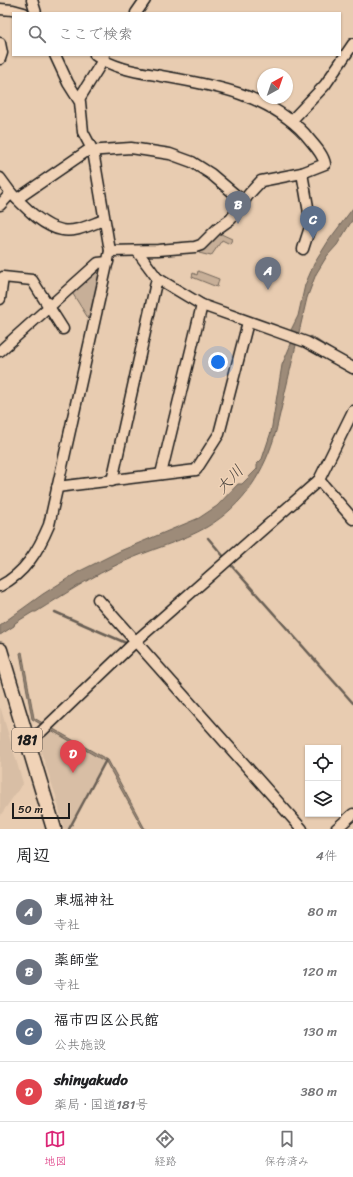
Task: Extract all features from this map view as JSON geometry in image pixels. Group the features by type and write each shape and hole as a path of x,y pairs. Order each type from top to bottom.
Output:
{"highway":[{"name":"181","path":"0,650 54,829"},
{"name":"181","path":"0,682 44,829"}],"street":[{"path":"32,0 36,12"},
{"path":"137,12 145,0"},
{"path":"0,9 20,12"},
{"path":"0,43 2,53 0,59"},
{"path":"292,120 325,85 353,44"},
{"path":"0,586 17,575 27,565 38,549 49,525 110,251 93,151 83,132 79,99 68,83 55,56"},
{"path":"79,99 100,57 140,72 198,82 239,94 265,104 292,120 312,142 325,162 324,165 302,173 283,178 264,180 249,194 231,219 217,229 201,245 195,248 110,251"},
{"path":"0,205 82,153 131,148 170,154 192,162 211,174 244,202"},
{"path":"302,173 311,224 303,249"},
{"path":"0,178 14,196 28,210 47,224 62,230 73,230 104,220"},
{"path":"137,251 157,278 202,305 306,342 353,368"},
{"path":"0,351 98,263 108,262"},
{"path":"0,299 4,277 32,280 63,329"},
{"path":"112,481 157,278"},
{"path":"161,474 202,305"},
{"path":"57,486 112,481 196,470 219,434 248,322"},
{"path":"27,740 41,732 136,641 319,480 353,411"},
{"path":"319,480 353,519"},
{"path":"98,599 302,829"},
{"path":"336,829 353,814"}],"shaded area":[{"path":"353,208 353,219 337,245 327,256 316,274 307,298 276,431 266,460 251,486 242,498 220,518 207,527 187,537 133,558 100,573 15,623 14,626 0,635 0,625 43,594 78,572 120,551 199,518 217,506 238,484 242,484 257,469 257,464 262,459 271,432 282,365 291,344 290,332 298,316 305,285 314,264 329,240"},
{"path":"219,233 232,239 230,244 222,240 211,256 199,253 200,250"},
{"path":"97,269 101,271 90,321 71,291"},
{"path":"198,271 219,279 217,287 192,277 193,273 197,275"},
{"path":"22,652 34,718 108,760 145,829 143,829 106,762 32,719 20,653"},
{"path":"0,706 23,783 0,816"},
{"path":"47,728 105,761 68,829 64,829 56,796 38,743"}],"waterway":[{"path":"311,337 337,354"},
{"path":"309,349 353,374"},
{"path":"208,538 225,558"},
{"path":"229,563 353,703"},
{"path":"55,612 126,643"},
{"path":"69,829 106,760"}],"place":[{"name":"薬師堂","path":"238,224"},
{"name":"福市四区公民館","path":"313,239"},
{"name":"東堀神社","path":"268,290"},
{"name":"shinyakudo","path":"73,773"}],"water label":[{"name":"大川","path":"229,479"}]}
